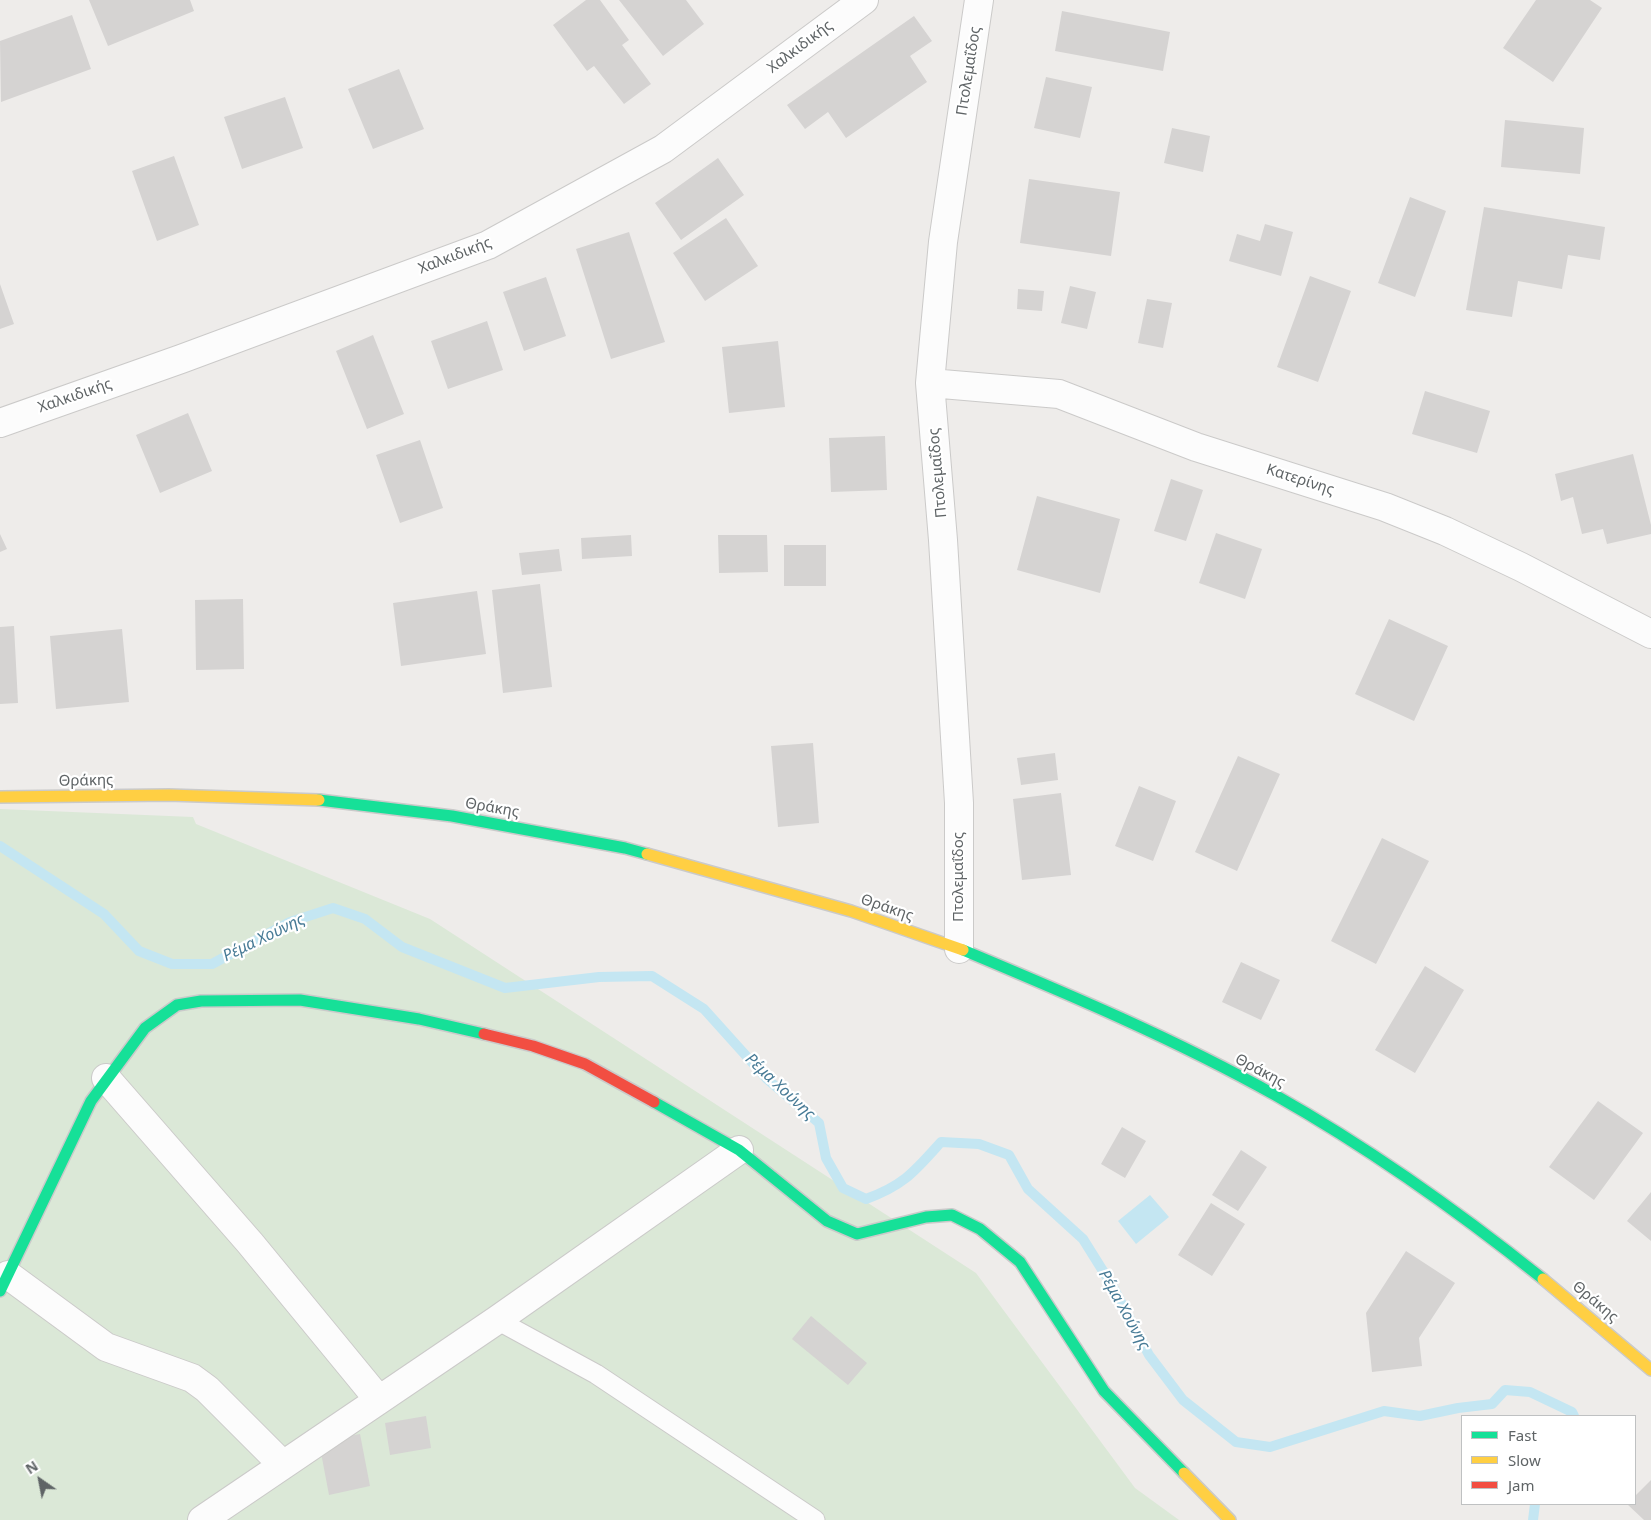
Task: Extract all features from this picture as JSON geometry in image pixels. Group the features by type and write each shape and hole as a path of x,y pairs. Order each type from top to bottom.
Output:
{"street":[{"name":"Χαλκιδικής","path":"0,423 181,359 488,245 663,149 864,0"},
{"name":"Πτολεμαΐδος","path":"959,949 958,803 943,540 930,383 943,242 980,0"},
{"name":"Κατερίνης","path":"930,383 1059,394 1196,447 1385,507 1445,531 1521,567 1651,634"},
{"name":"Θράκης","path":"0,796 169,795 306,798 452,816 626,848 851,911 959,949 1141,1028 1283,1100 1413,1181 1476,1225 1578,1306 1651,1370"},
{"path":"283,1465 207,1389 192,1378 106,1347 4,1283 74,1133 106,1078 145,1028 163,1012 177,1005 200,1001 236,999 300,1000 419,1019 533,1046 585,1064 739,1150 827,1221 856,1234 876,1231 926,1217 952,1215 980,1229 1020,1262 1104,1391 1230,1520"},
{"path":"106,1078 250,1242 380,1400"},
{"path":"202,1520 380,1400 739,1150"}],"lane":[{"path":"496,1320 596,1374 815,1520"}],"green space":[{"path":"0,809 193,817 196,824 430,919 976,1273 1135,1488 1179,1520 0,1520"}],"water":[{"path":"1150,1195 1169,1217 1136,1244 1118,1221"}],"building":[{"path":"89,0 190,0 194,11 108,46"},
{"path":"586,0 600,0 629,40 622,45 651,84 624,104 594,66 587,71 553,25"},
{"path":"619,0 686,0 704,24 663,56"},
{"path":"1536,0 1590,0 1602,8 1553,82 1503,48"},
{"path":"1062,11 1170,32 1163,71 1055,51"},
{"path":"72,15 91,69 1,102 0,41"},
{"path":"914,16 932,41 910,56 927,82 846,138 828,112 805,129 787,105"},
{"path":"399,69 424,129 373,149 348,89"},
{"path":"1046,77 1092,87 1080,138 1034,128"},
{"path":"285,97 303,148 242,169 224,117"},
{"path":"1505,120 1584,128 1580,174 1501,167"},
{"path":"1172,128 1210,136 1203,172 1164,163"},
{"path":"174,156 199,225 157,241 132,171"},
{"path":"718,158 744,195 681,240 655,203"},
{"path":"1029,179 1120,192 1111,256 1020,243"},
{"path":"1410,197 1446,211 1415,297 1378,283"},
{"path":"1484,207 1605,227 1600,260 1568,255 1562,289 1518,281 1512,317 1466,310"},
{"path":"726,218 758,266 705,301 673,253"},
{"path":"1265,224 1293,232 1281,276 1229,261 1237,234 1260,241"},
{"path":"629,232 665,342 611,359 576,249"},
{"path":"1310,276 1351,291 1318,382 1277,367"},
{"path":"546,277 566,336 524,351 503,292"},
{"path":"0,284 14,324 0,329"},
{"path":"1070,286 1096,292 1087,329 1061,323"},
{"path":"1018,289 1044,291 1042,311 1017,309"},
{"path":"1147,299 1172,303 1163,348 1138,343"},
{"path":"487,321 503,370 448,389 431,341"},
{"path":"373,335 404,414 367,429 336,351"},
{"path":"778,341 785,407 729,413 722,347"},
{"path":"1425,391 1490,411 1477,453 1412,434"},
{"path":"188,413 212,471 160,493 136,435"},
{"path":"885,436 887,490 831,492 829,438"},
{"path":"420,440 443,508 400,523 376,455"},
{"path":"1633,454 1651,525 1651,534 1607,544 1603,529 1582,534 1573,497 1561,501 1555,474"},
{"path":"1171,479 1203,490 1186,541 1154,531"},
{"path":"1037,496 1120,519 1100,593 1017,570"},
{"path":"1216,533 1262,549 1245,599 1199,583"},
{"path":"0,534 7,549 0,552"},
{"path":"631,535 632,556 582,559 581,538"},
{"path":"718,535 767,535 768,572 719,573"},
{"path":"784,545 826,545 826,586 784,586"},
{"path":"559,549 562,571 522,575 519,553"},
{"path":"540,584 552,687 503,693 492,590"},
{"path":"477,591 486,654 401,666 393,603"},
{"path":"243,599 244,669 196,670 195,600"},
{"path":"1389,619 1448,646 1414,721 1355,694"},
{"path":"14,626 18,703 0,704 0,627"},
{"path":"122,629 129,702 56,709 50,636"},
{"path":"813,743 819,823 778,827 771,746"},
{"path":"1055,753 1058,780 1021,785 1017,758"},
{"path":"1238,756 1280,774 1237,871 1195,852"},
{"path":"1139,786 1176,801 1153,861 1115,846"},
{"path":"1061,793 1071,875 1022,880 1013,799"},
{"path":"1382,838 1429,861 1376,964 1331,941"},
{"path":"1241,962 1280,980 1261,1020 1222,1002"},
{"path":"1425,966 1464,990 1415,1073 1375,1050"},
{"path":"1598,1101 1643,1133 1594,1200 1549,1167"},
{"path":"1122,1127 1146,1141 1125,1178 1101,1164"},
{"path":"1241,1150 1267,1167 1238,1211 1212,1195"},
{"path":"1651,1192 1651,1241 1627,1221"},
{"path":"1211,1203 1245,1224 1212,1276 1178,1255"},
{"path":"1406,1251 1455,1283 1419,1338 1422,1366 1372,1372 1366,1313"},
{"path":"811,1316 867,1363 848,1385 792,1339"},
{"path":"426,1416 431,1448 390,1455 385,1423"},
{"path":"360,1434 370,1486 329,1495 319,1442"},
{"path":"1651,1480 1651,1520 1644,1520 1628,1505 1636,1505 1636,1495"}],"waterway":[{"name":"Ρέμα Χούνης","path":"0,846 104,914 139,951 172,964 212,964 290,922 333,908 365,919 402,947 505,988 599,977 652,976 704,1009 767,1079 819,1123 826,1158 843,1188 866,1199 879,1194 908,1176 941,1142 979,1144 1009,1155 1028,1189 1083,1239 1113,1287 1149,1355 1183,1400 1236,1442 1270,1447 1384,1411 1420,1416 1458,1408 1492,1404 1505,1390 1530,1392 1572,1412 1574,1415"},
{"name":"Ρέμα Χούνης","path":"1533,1520 1535,1505"}],"traffic: fast":[{"path":"319,800 452,816 625,848 647,854"},
{"path":"963,950 1160,1036 1275,1095 1310,1115 1412,1181 1543,1279"},
{"path":"0,1291 91,1101 145,1028 177,1005 201,1001 300,1000 419,1019 484,1034"},
{"path":"654,1102 739,1150 827,1221 857,1234 926,1217 952,1215 980,1229 1020,1262 1104,1391 1184,1473"}],"traffic: slow":[{"path":"0,797 169,795 319,800"},
{"path":"647,854 851,911 963,950"},
{"path":"1543,1279 1651,1370"},
{"path":"1184,1473 1230,1520"}],"traffic: jam":[{"path":"484,1034 533,1046 585,1064 654,1102"}]}
